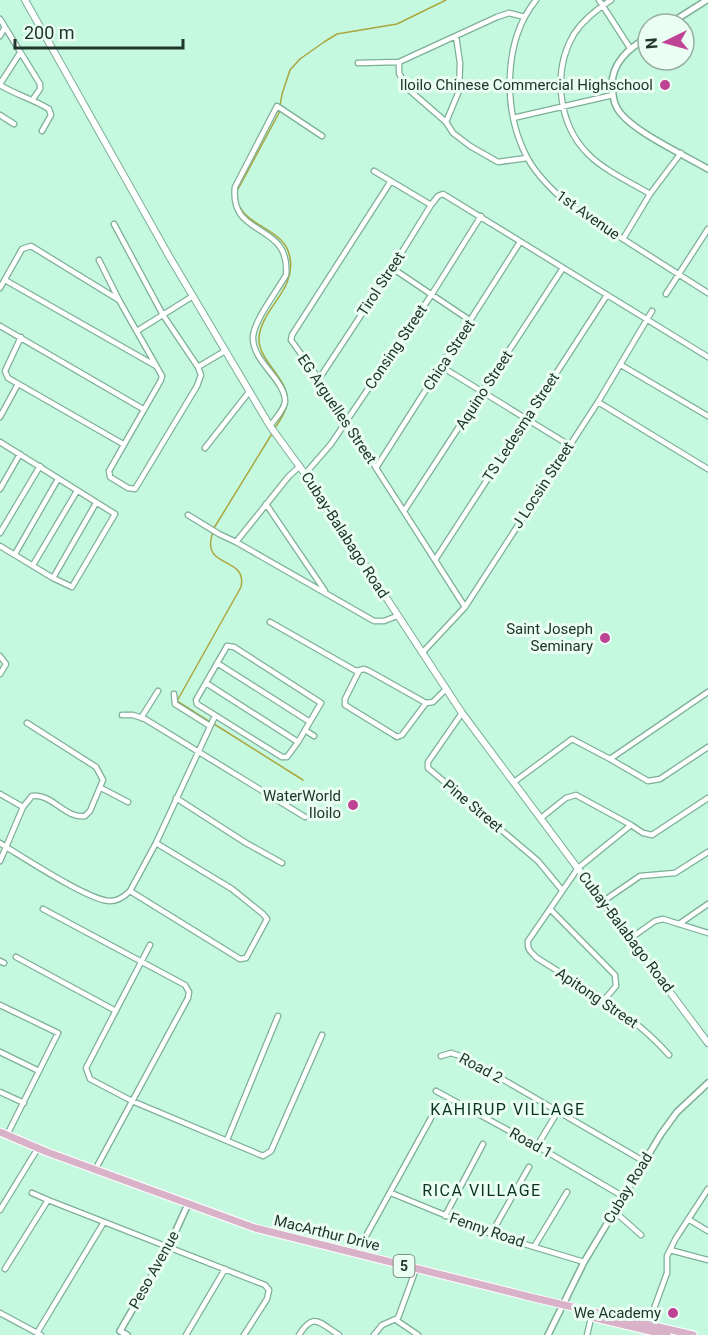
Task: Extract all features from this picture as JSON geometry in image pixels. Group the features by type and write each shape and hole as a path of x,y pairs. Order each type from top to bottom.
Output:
{"main road":[{"name":"Cubay-Balabago Road","path":"25,0 193,296 272,428 300,466 462,713 706,1038"},
{"name":"MacArthur Drive","path":"0,1132 95,1170 255,1228 592,1314"},
{"path":"592,1314 693,1335"},
{"path":"592,1314 667,1335"}],"street":[{"name":"1st Avenue","path":"536,0 525,17 515,44 509,79 513,118 527,158 549,187 568,204 708,292"},
{"path":"598,0 630,48"},
{"path":"611,0 581,26 568,47 561,75 560,89 563,106 575,137 590,155 650,194"},
{"path":"688,12 707,0"},
{"path":"358,63 399,62 509,13 525,17"},
{"path":"0,19 40,84 40,89 33,99"},
{"path":"0,36 5,27"},
{"path":"446,123 459,91 460,63 456,36"},
{"path":"636,44 630,48 616,66 612,79 615,106 638,129 708,169"},
{"path":"20,53 0,84 15,94 33,99 51,112 42,131"},
{"path":"399,62 402,82 446,123 453,133 492,160 505,162 527,158"},
{"path":"513,118 613,95"},
{"path":"272,428 284,405 284,396 257,353 253,338 256,326 286,275 287,266 277,242 239,214 234,194 236,182 277,106 322,136"},
{"path":"0,124 2,116 14,124"},
{"path":"623,239 650,194 681,153"},
{"path":"374,171 431,205"},
{"name":"EG Arguelles Street","path":"392,181 291,340 319,379 465,607"},
{"name":"Tirol Street","path":"319,379 438,196 446,194 481,216"},
{"path":"481,216 708,357"},
{"name":"Consing Street","path":"305,474 315,465 346,421 432,294 481,216"},
{"path":"99,260 160,372 161,380 110,468 110,477 128,488 135,489 200,379 198,367 163,315 114,224"},
{"path":"666,294 708,229"},
{"name":"Chica Street","path":"376,468 520,242"},
{"path":"0,288 22,249 31,246 119,300"},
{"path":"392,268 471,321"},
{"name":"Aquino Street","path":"404,512 563,268"},
{"path":"4,280 157,367"},
{"name":"TS Ledesma Street","path":"435,560 608,295"},
{"path":"137,331 193,296"},
{"name":"J Locsin Street","path":"423,652 465,607 598,402 649,320 652,311"},
{"path":"0,326 143,410"},
{"path":"21,338 4,371 8,378 123,444"},
{"path":"198,367 225,351"},
{"path":"621,365 708,416"},
{"path":"442,367 569,445"},
{"path":"0,417 18,384"},
{"path":"205,448 249,392"},
{"path":"598,402 708,469"},
{"path":"0,443 114,512 114,519 73,586 66,586 0,546"},
{"path":"0,489 20,454"},
{"path":"0,533 40,466"},
{"path":"236,542 289,476 300,466"},
{"path":"15,554 58,479"},
{"path":"33,565 76,491"},
{"path":"53,578 96,502"},
{"path":"266,504 326,592"},
{"path":"188,514 219,534 374,621 384,621 397,616"},
{"path":"270,622 359,671"},
{"path":"174,694 175,704 284,758 298,742 321,705 319,700 234,647 226,647 196,702 212,721"},
{"path":"0,656 6,664 0,674"},
{"path":"218,663 310,722"},
{"path":"426,703 402,735 397,737 345,705 345,699 359,671 364,669 426,703 432,702 446,690"},
{"path":"206,683 298,742"},
{"path":"141,717 158,691"},
{"path":"610,759 708,692"},
{"name":"Pine Street","path":"462,713 428,762 428,768 538,861 562,891"},
{"path":"122,715 141,717 305,817"},
{"path":"0,843 94,898 117,900 130,891 156,843 212,721"},
{"path":"0,861 23,807 32,796 37,795 75,816 85,816 90,811 101,788 103,778 96,767 27,723"},
{"path":"305,730 314,736"},
{"path":"514,782 572,739 643,779 653,781 708,747"},
{"path":"101,788 128,802"},
{"path":"0,794 23,807"},
{"path":"541,818 566,798 576,795 643,833 652,835 708,798"},
{"path":"176,798 282,863"},
{"path":"605,999 616,986 615,975 549,909 578,868 631,825"},
{"path":"130,891 240,959 246,958 267,919 232,889 156,843"},
{"path":"602,902 640,876 675,873 708,852"},
{"path":"679,924 708,904"},
{"path":"43,909 185,985 189,993 95,1170"},
{"name":"Apitong Street","path":"549,909 528,941 530,952 605,999 645,1030 669,1055"},
{"path":"631,938 659,920 708,933"},
{"path":"150,945 86,1068 90,1079 132,1101 258,1155 268,1155 322,1035"},
{"path":"16,957 116,1011"},
{"path":"0,1005 58,1033 8,1135"},
{"path":"227,1140 278,1016"},
{"path":"0,1052 39,1071"},
{"name":"Road 2","path":"441,1056 451,1053 466,1058 645,1162"},
{"name":"Cubay Road","path":"549,1335 584,1262 673,1117 708,1083"},
{"name":"Road 1","path":"436,1090 624,1197"},
{"path":"0,1092 24,1103"},
{"path":"537,1146 558,1111"},
{"path":"356,1254 431,1118"},
{"path":"445,1216 483,1144"},
{"path":"0,1209 38,1148"},
{"path":"491,1234 529,1167"},
{"path":"648,1325 667,1273 667,1256 708,1189"},
{"path":"534,1247 567,1192"},
{"path":"32,1193 265,1285 269,1290 267,1299 244,1335"},
{"name":"Fenny Road","path":"391,1193 491,1234 584,1262"},
{"path":"5,1269 48,1200"},
{"name":"Peso Avenue","path":"119,1333 168,1248 188,1204"},
{"path":"614,1211 641,1235"},
{"path":"688,1219 708,1231"},
{"path":"0,1313 39,1334 104,1222"},
{"path":"670,1250 708,1260"},
{"path":"186,1335 225,1269"},
{"path":"374,1335 382,1325 400,1316 416,1269"},
{"path":"586,1335 592,1314"},
{"path":"396,1320 418,1335"},
{"path":"299,1335 310,1321 316,1321 339,1335"},
{"path":"119,1333 127,1335"}],"waterway":[{"path":"280,106 290,70 300,59 324,42 337,34 397,24 446,0"},
{"path":"237,191 280,111"},
{"path":"240,207 252,220 282,241 290,258 291,269 288,280 266,317 259,337 264,355 281,381 287,398 285,411 275,428"},
{"path":"214,528 273,432"},
{"path":"210,722 177,701 241,587 238,570 212,552 210,544 213,532"},
{"path":"214,724 303,780"}],"place":[{"name":"Iloilo Chinese Commercial Highschool","path":"665,85"},
{"name":"Saint Joseph Seminary","path":"605,638"},
{"name":"WaterWorld Iloilo","path":"353,805"},
{"name":"We Academy","path":"673,1313"}],"district":[{"name":"KAHIRUP VILLAGE","path":"508,1109"},
{"name":"RICA VILLAGE","path":"482,1190"}]}
